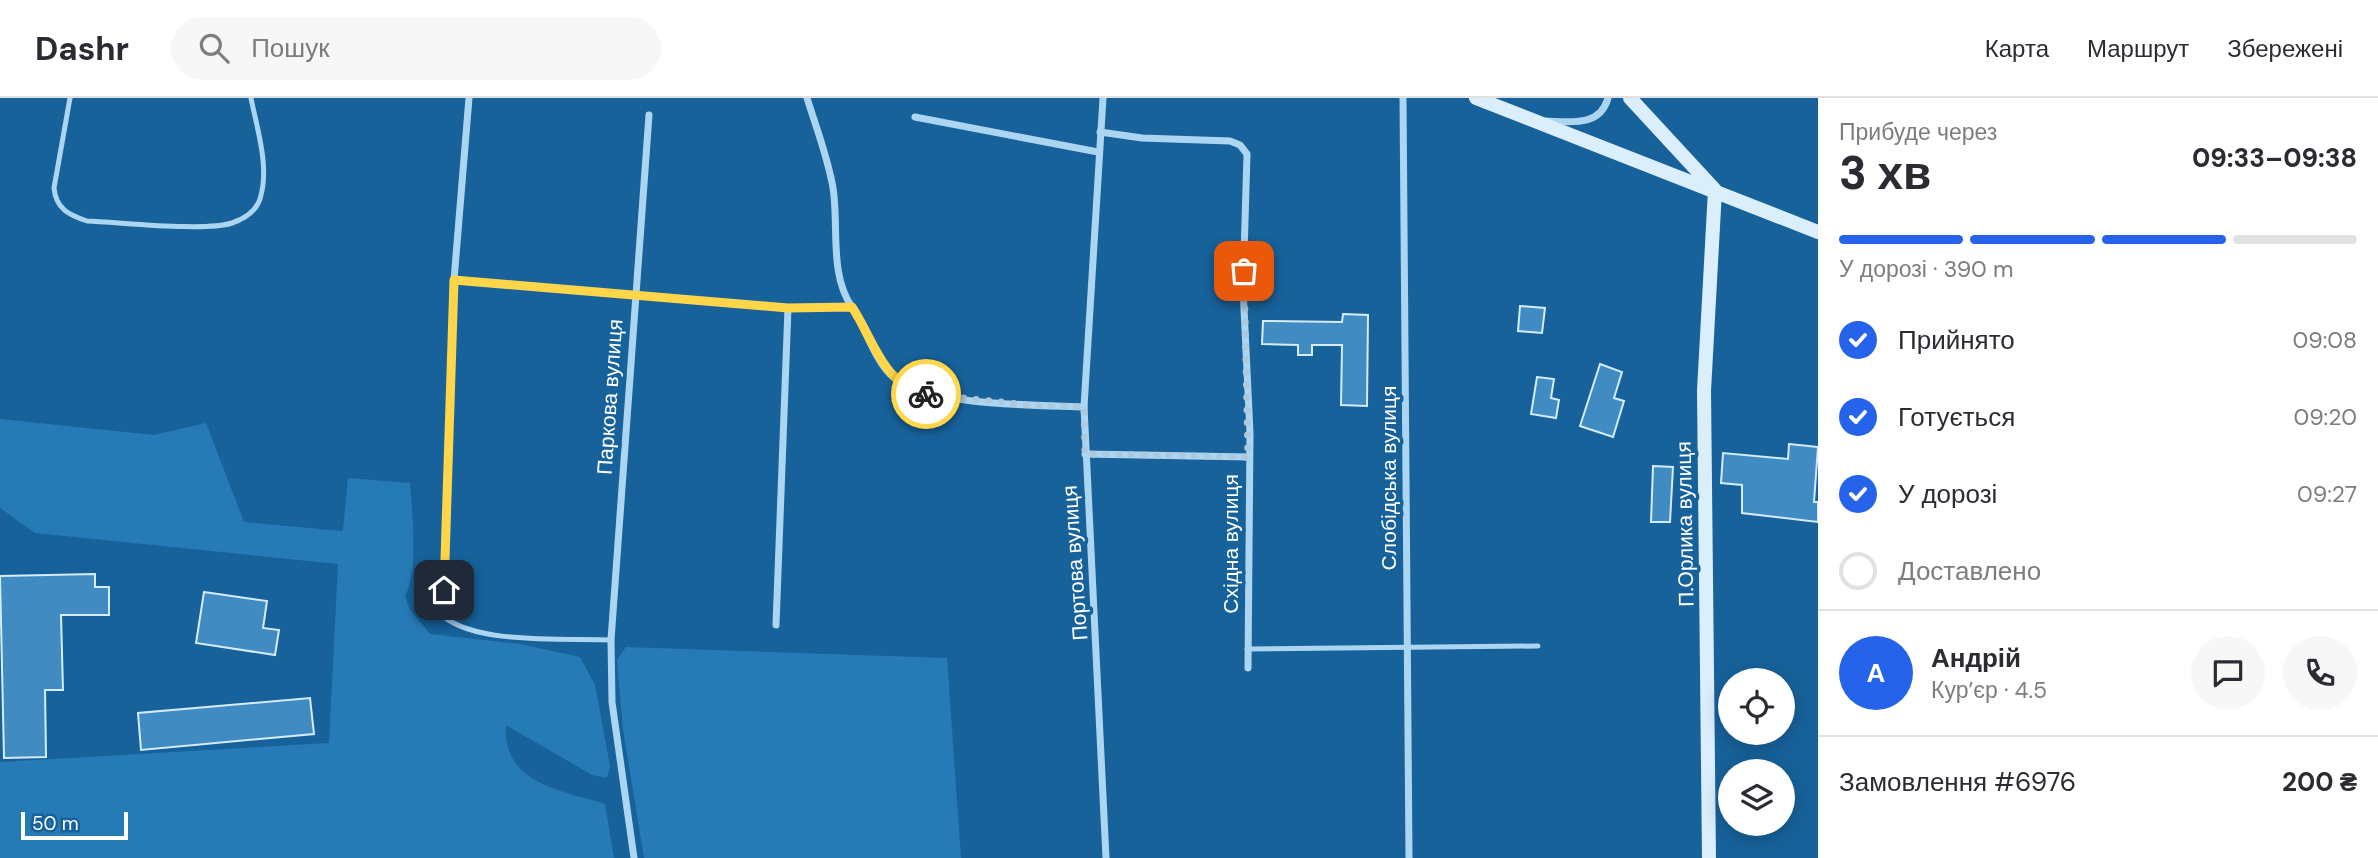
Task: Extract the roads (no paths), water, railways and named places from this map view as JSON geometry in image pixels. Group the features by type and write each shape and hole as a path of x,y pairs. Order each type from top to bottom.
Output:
{"street":[{"path":"443,616 454,280 469,98"},
{"path":"807,98 833,188 838,259 844,291 891,376 910,389 942,396 1084,407"},
{"name":"Портова вулиця","path":"1103,98 1084,407 1106,858"},
{"name":"Слобідська вулиця","path":"1404,98 1409,858"},
{"path":"1476,98 1818,232"},
{"path":"1535,120 1590,120 1603,110 1608,98"},
{"path":"1630,98 1715,190"},
{"name":"Паркова вулиця","path":"634,858 612,702 611,640 649,114"},
{"path":"915,117 1098,152"},
{"name":"Східна вулиця","path":"1100,132 1142,138 1230,141 1240,145 1247,154 1243,288 1248,457 1248,668"},
{"name":"П.Орлика вулиця","path":"1709,858 1704,391 1715,190"},
{"path":"454,280 788,308 852,307"},
{"path":"776,625 788,308"},
{"path":"1085,454 1248,457"}],"lane":[{"path":"70,98 54,188 55,198 68,214 87,220 214,225 231,223 244,217 259,200 263,181 261,149 251,98"},
{"path":"443,616 454,625 492,634 611,640"},
{"path":"1247,649 1407,650 1538,646"}]}
